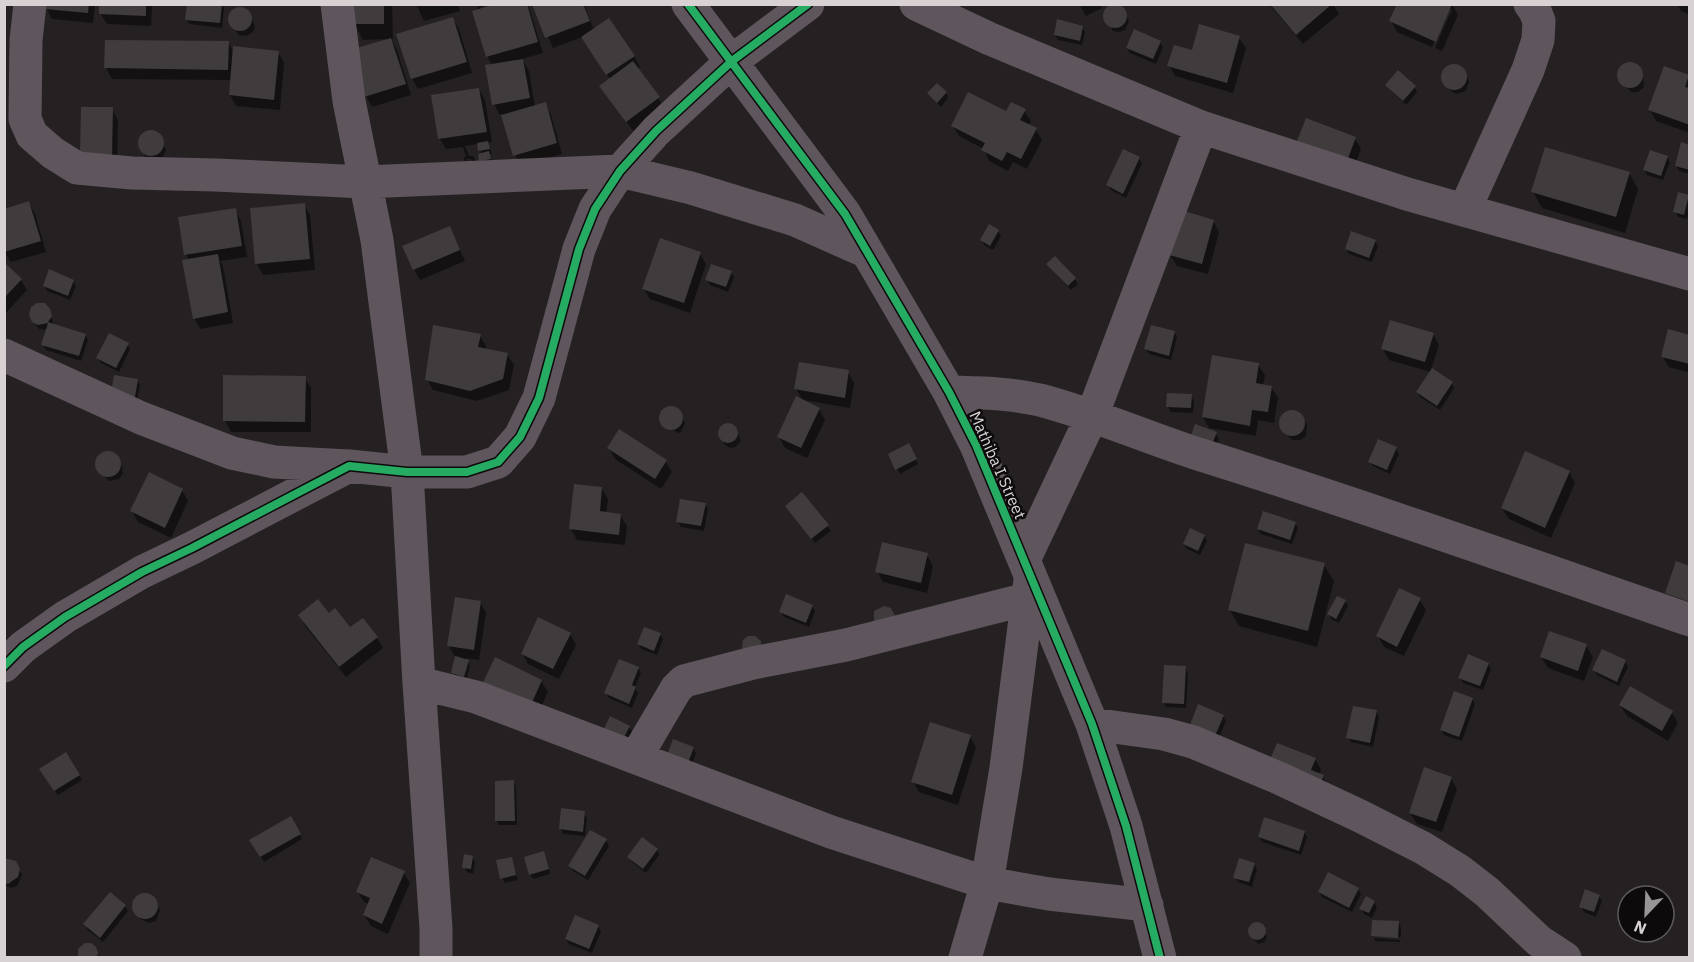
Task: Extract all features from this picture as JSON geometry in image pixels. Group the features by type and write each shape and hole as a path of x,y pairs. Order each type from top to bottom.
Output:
{"street":[{"path":"30,4 26,40 14,100 32,135 53,153 77,168 132,173 216,174 365,182 620,171 691,188 795,220 867,252"},
{"path":"337,4 349,101 377,240 407,472 436,957"},
{"name":"Mathiba I Street","path":"688,4 845,214 950,392 976,445 1027,578 1092,724 1126,826 1160,957"},
{"path":"4,355 141,418 232,453 274,462 407,472 467,472 498,462 520,437 539,398 579,249 595,209 620,171 656,131 732,61 808,4"},
{"path":"916,4 988,38 1201,127 1407,194 1689,274"},
{"path":"1465,209 1528,69 1538,40 1539,21 1530,4"},
{"path":"965,957 987,883 1006,768 1027,578 1092,416 1201,127"},
{"path":"950,392 990,393 1038,400 1092,416 1689,620"},
{"path":"4,666 22,647 65,616 142,572 350,466"},
{"path":"636,757 675,689 684,681 753,663 846,645 1027,578"},
{"path":"418,683 476,697 831,832 987,883 1048,894 1147,905"},
{"path":"1092,724 1164,734 1193,742 1281,779 1402,837 1460,871 1487,892 1539,941 1565,957"}],"building":[{"path":"45,4 89,4 88,13 45,9"},
{"path":"99,4 146,4 146,16 99,14"},
{"path":"187,4 222,4 220,23 185,20"},
{"path":"352,4 384,4 384,24 353,24"},
{"path":"496,4 527,4 538,42 486,57 472,11"},
{"path":"532,4 583,4 590,21 545,38"},
{"path":"1115,4 1123,8 1127,16 1123,24 1115,28 1107,24 1103,16 1107,8"},
{"path":"1270,4 1332,4 1296,35"},
{"path":"1397,4 1452,4 1436,42 1389,21"},
{"path":"240,7 249,10 252,19 249,28 240,31 231,28 228,19 231,10"},
{"path":"453,17 467,62 411,79 396,34"},
{"path":"609,18 635,56 606,75 581,37"},
{"path":"1057,19 1083,26 1080,41 1054,35"},
{"path":"1199,24 1240,36 1227,83 1167,66 1174,45 1192,50"},
{"path":"1134,29 1161,41 1153,59 1126,48"},
{"path":"391,38 406,84 364,97 350,50"},
{"path":"105,40 229,41 228,70 104,68"},
{"path":"233,46 279,51 274,100 229,95"},
{"path":"523,59 530,98 492,105 485,65"},
{"path":"633,61 660,97 626,122 599,86"},
{"path":"1630,62 1639,66 1643,75 1639,84 1630,88 1621,84 1617,75 1621,66"},
{"path":"1454,64 1463,68 1467,77 1463,86 1454,90 1445,86 1441,77 1445,68"},
{"path":"1664,66 1689,75 1685,87 1690,88 1690,125 1648,110"},
{"path":"1398,70 1416,86 1403,101 1385,85"},
{"path":"937,83 947,92 937,103 927,93"},
{"path":"479,88 487,132 438,139 431,95"},
{"path":"968,92 1006,111 1011,102 1026,109 1020,120 1037,128 1021,159 1007,152 1002,161 981,150 985,143 951,126"},
{"path":"546,102 557,143 513,156 501,115"},
{"path":"81,107 113,107 112,157 80,155"},
{"path":"1306,118 1356,137 1347,161 1297,141"},
{"path":"151,130 160,134 164,143 160,152 151,156 142,152 138,143 142,134"},
{"path":"488,141 490,149 478,151 477,143"},
{"path":"1681,142 1690,145 1690,170 1675,166"},
{"path":"1545,147 1630,172 1616,217 1531,192"},
{"path":"1123,149 1140,157 1123,194 1106,185"},
{"path":"1650,150 1668,156 1661,176 1643,170"},
{"path":"489,151 491,159 479,161 478,154"},
{"path":"1678,192 1689,195 1684,215 1673,212"},
{"path":"29,201 41,241 4,252 4,209"},
{"path":"305,203 310,259 255,264 250,208"},
{"path":"236,208 242,246 184,255 178,217"},
{"path":"1181,210 1214,220 1202,264 1169,255"},
{"path":"989,224 999,230 990,246 980,240"},
{"path":"450,226 460,250 413,270 402,246"},
{"path":"1351,231 1376,240 1369,258 1345,249"},
{"path":"660,238 701,252 684,303 642,289"},
{"path":"218,254 228,312 193,319 182,260"},
{"path":"1055,256 1076,278 1068,286 1046,264"},
{"path":"4,262 22,279 4,298"},
{"path":"711,264 732,271 726,287 705,280"},
{"path":"49,269 74,280 68,296 43,286"},
{"path":"37,303 45,303 50,309 52,316 48,322 86,334 79,356 41,345 48,323 38,325 32,322 29,315 31,307"},
{"path":"1390,320 1434,333 1425,362 1381,349"},
{"path":"433,325 481,334 478,347 508,353 503,379 470,391 425,380"},
{"path":"1151,325 1175,331 1169,356 1144,349"},
{"path":"1668,329 1690,335 1690,364 1661,357"},
{"path":"109,333 129,343 116,368 96,358"},
{"path":"1212,355 1259,363 1256,383 1272,386 1268,412 1252,410 1250,426 1202,417"},
{"path":"799,362 849,370 845,398 794,389"},
{"path":"1432,368 1453,382 1437,406 1416,392"},
{"path":"114,375 138,379 135,397 111,393"},
{"path":"223,375 306,376 305,422 223,421"},
{"path":"1167,393 1192,394 1191,408 1166,407"},
{"path":"796,396 820,408 801,448 777,437"},
{"path":"671,406 679,410 683,418 679,426 671,430 663,426 659,418 663,410"},
{"path":"1292,410 1301,414 1305,423 1301,432 1292,436 1283,432 1279,423 1283,414"},
{"path":"724,423 732,423 738,429 738,437 732,443 724,443 718,437 718,429"},
{"path":"1195,424 1217,432 1210,449 1189,441"},
{"path":"619,429 667,460 655,479 607,448"},
{"path":"1378,439 1397,447 1387,470 1368,462"},
{"path":"909,443 917,459 895,470 888,454"},
{"path":"108,451 117,455 121,464 117,473 108,477 99,473 95,464 99,455"},
{"path":"1525,451 1570,471 1545,528 1501,508"},
{"path":"149,472 183,489 165,528 130,511"},
{"path":"574,484 602,487 600,511 621,514 619,535 569,529"},
{"path":"802,492 829,525 811,539 785,506"},
{"path":"680,499 706,503 701,526 676,522"},
{"path":"1263,511 1296,522 1290,540 1257,529"},
{"path":"1190,528 1205,535 1198,551 1183,544"},
{"path":"882,542 928,553 921,583 875,572"},
{"path":"1245,543 1325,563 1308,631 1228,610"},
{"path":"1676,561 1690,566 1690,602 1665,593"},
{"path":"1399,588 1421,598 1397,647 1376,636"},
{"path":"786,594 813,605 806,623 779,612"},
{"path":"1337,596 1346,600 1336,619 1327,614"},
{"path":"455,597 481,601 474,650 447,646"},
{"path":"318,599 329,613 335,608 350,627 363,618 378,637 339,667 298,615"},
{"path":"884,606 891,608 896,618 874,623 874,611"},
{"path":"538,617 571,633 553,669 521,654"},
{"path":"644,627 661,633 654,651 637,644"},
{"path":"1549,631 1587,644 1578,671 1540,657"},
{"path":"748,636 755,636 761,641 760,651 742,649 743,640"},
{"path":"1602,649 1626,660 1617,682 1592,670"},
{"path":"1468,654 1489,663 1480,686 1458,678"},
{"path":"455,656 469,660 464,677 451,673"},
{"path":"495,657 542,680 527,714 479,691"},
{"path":"619,659 639,667 632,685 636,687 629,704 604,693"},
{"path":"1164,665 1186,666 1184,704 1162,703"},
{"path":"1630,686 1673,711 1662,731 1619,705"},
{"path":"1454,691 1473,698 1459,737 1440,730"},
{"path":"1198,704 1224,715 1215,736 1190,725"},
{"path":"1353,706 1377,710 1370,743 1346,738"},
{"path":"610,716 630,726 618,749 599,739"},
{"path":"930,722 971,735 952,795 911,782"},
{"path":"673,739 694,747 687,766 666,758"},
{"path":"1277,743 1316,758 1311,770 1324,775 1319,788 1267,767"},
{"path":"66,752 80,775 54,791 39,769"},
{"path":"1424,767 1452,777 1436,822 1409,813"},
{"path":"514,780 515,821 495,821 495,781"},
{"path":"561,808 585,811 583,832 559,829"},
{"path":"291,816 301,834 260,857 249,840"},
{"path":"1264,817 1305,831 1299,851 1258,837"},
{"path":"590,830 607,839 585,876 568,866"},
{"path":"642,837 658,849 643,869 627,857"},
{"path":"544,851 549,869 529,875 524,857"},
{"path":"464,854 473,856 471,869 462,868"},
{"path":"371,857 405,871 382,924 363,915 370,898 356,892"},
{"path":"512,857 516,875 500,879 496,860"},
{"path":"4,858 16,861 20,869 18,877 8,884 4,883"},
{"path":"1239,858 1255,863 1249,882 1233,878"},
{"path":"1328,872 1359,888 1349,908 1318,892"},
{"path":"1585,889 1600,895 1594,912 1579,907"},
{"path":"110,892 126,905 100,938 83,924"},
{"path":"145,893 154,897 158,906 154,915 145,919 136,915 132,906 136,897"},
{"path":"1366,896 1375,901 1369,913 1359,909"},
{"path":"575,915 599,925 589,949 565,939"},
{"path":"1372,920 1399,921 1398,938 1371,936"},
{"path":"1257,922 1263,925 1266,931 1263,937 1257,940 1251,937 1248,931 1251,925"},
{"path":"85,943 91,943 96,947 98,953 96,958 78,956 78,949"}],"cycle path":[{"path":"688,4 845,214 949,392 976,445 1092,724 1126,826 1160,958"},
{"path":"4,666 23,647 65,617 142,572 349,466 407,472 467,472 498,462 520,437 539,398 579,249 595,209 620,171 656,131 732,61 808,4"}]}
